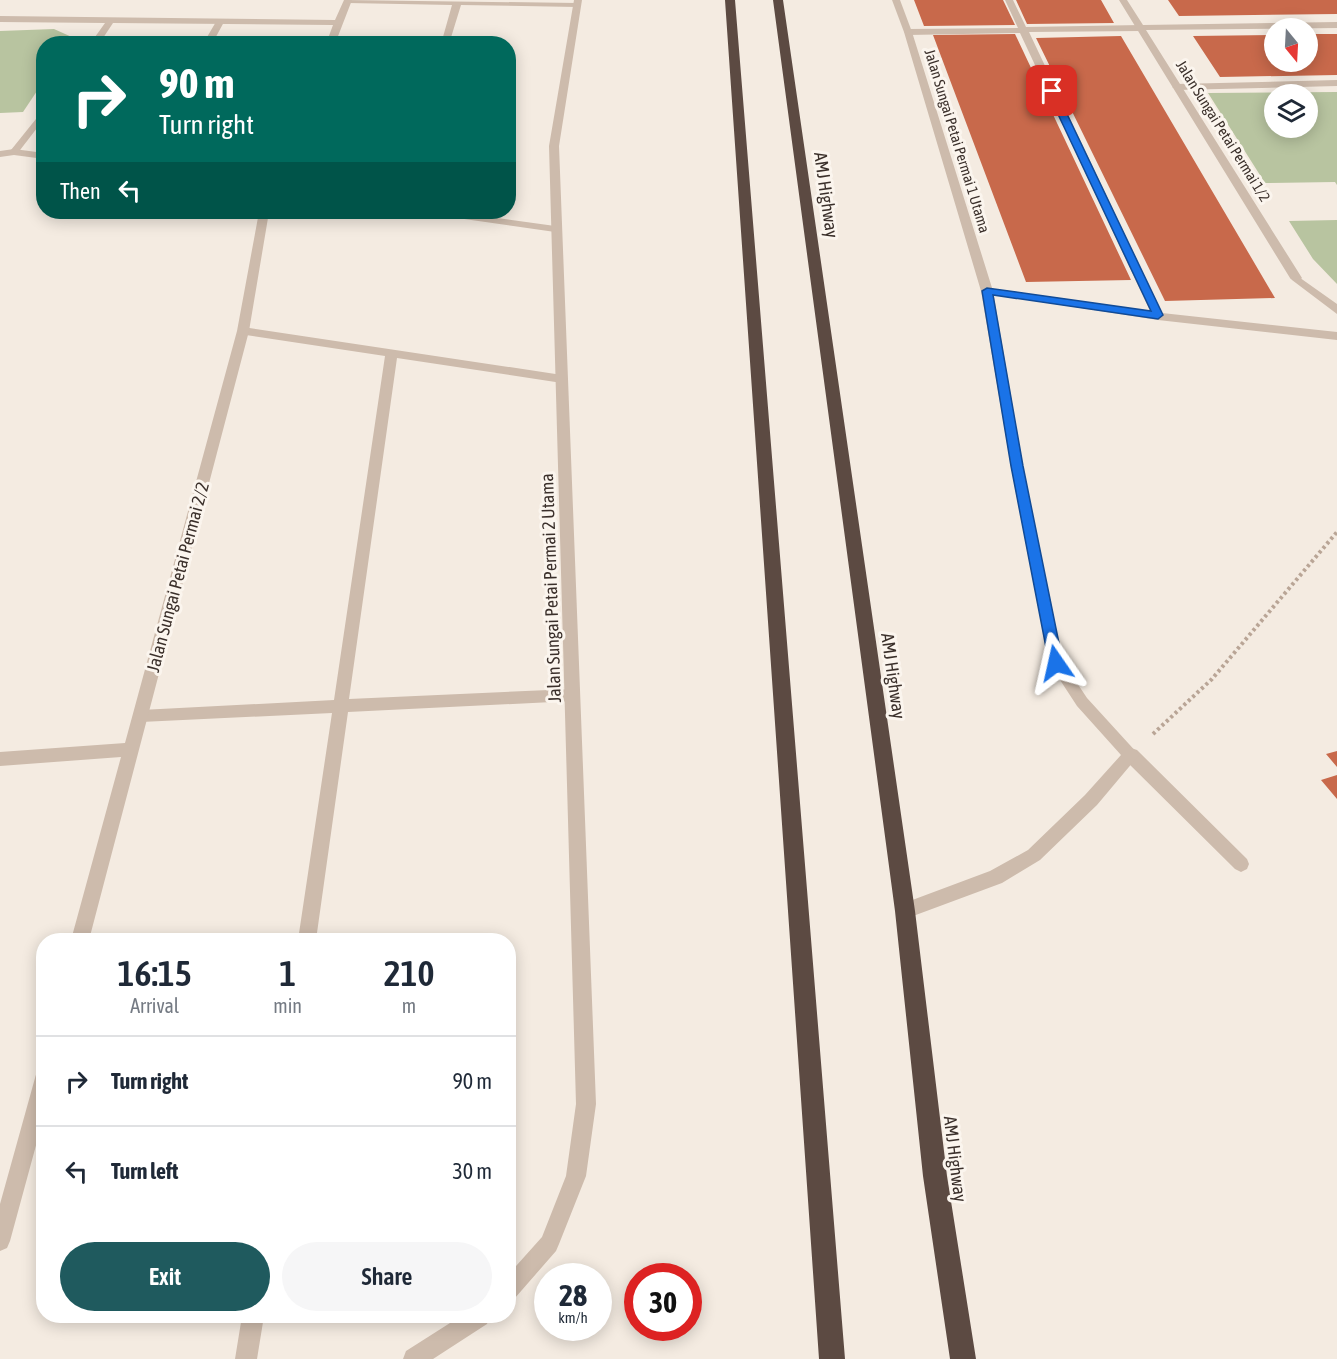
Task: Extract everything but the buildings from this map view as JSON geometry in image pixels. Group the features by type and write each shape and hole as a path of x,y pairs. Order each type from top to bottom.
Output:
{"highway":[{"path":"730,0 832,1359"},
{"name":"AMJ Highway","path":"778,0 905,911 935,1176 963,1359"}],"street":[{"name":"Jalan Sungai Petai Permai 1 Utama","path":"896,0 908,32 987,291 1017,466 1056,663 1082,702 1131,755 1242,864"},
{"path":"1009,0 1158,315"},
{"name":"Jalan Sungai Petai Permai 1/2","path":"1123,0 1296,278 1337,310"},
{"path":"333,36 348,1 578,3"},
{"path":"447,36 457,2"},
{"name":"Jalan Sungai Petai Permai 2 Utama","path":"516,1282 549,1244 576,1176 586,1104 554,146 578,3"},
{"path":"0,19 339,23"},
{"path":"100,36 111,20"},
{"path":"212,36 220,22"},
{"path":"908,32 1337,25"},
{"path":"1177,87 1337,83"},
{"path":"14,152 36,123"},
{"path":"0,154 14,152 36,155"},
{"name":"Jalan Sungai Petai Permai 2/2","path":"82,933 243,331 263,219"},
{"path":"485,219 555,229"},
{"path":"987,291 1158,315 1337,336"},
{"path":"243,331 392,352 562,380"},
{"path":"308,933 392,352"},
{"path":"141,716 572,695"},
{"path":"0,759 132,749"},
{"path":"905,911 996,877 1034,855 1091,800 1131,755"},
{"path":"0,1241 36,1108"},
{"path":"246,1359 252,1323"},
{"path":"414,1359 468,1323"}],"path":[{"path":"1131,755 1212,679 1337,532"}],"green space":[{"path":"54,29 70,36 36,36 36,92 23,112 0,113 0,31"},
{"path":"1318,92 1337,92 1337,185 1335,182 1265,183 1208,93 1264,93 1264,138 1318,138"},
{"path":"1337,220 1337,284 1313,259 1289,221"}],"route":[{"path":"1052,91 1158,315 987,291 1017,466 1056,663"}]}
